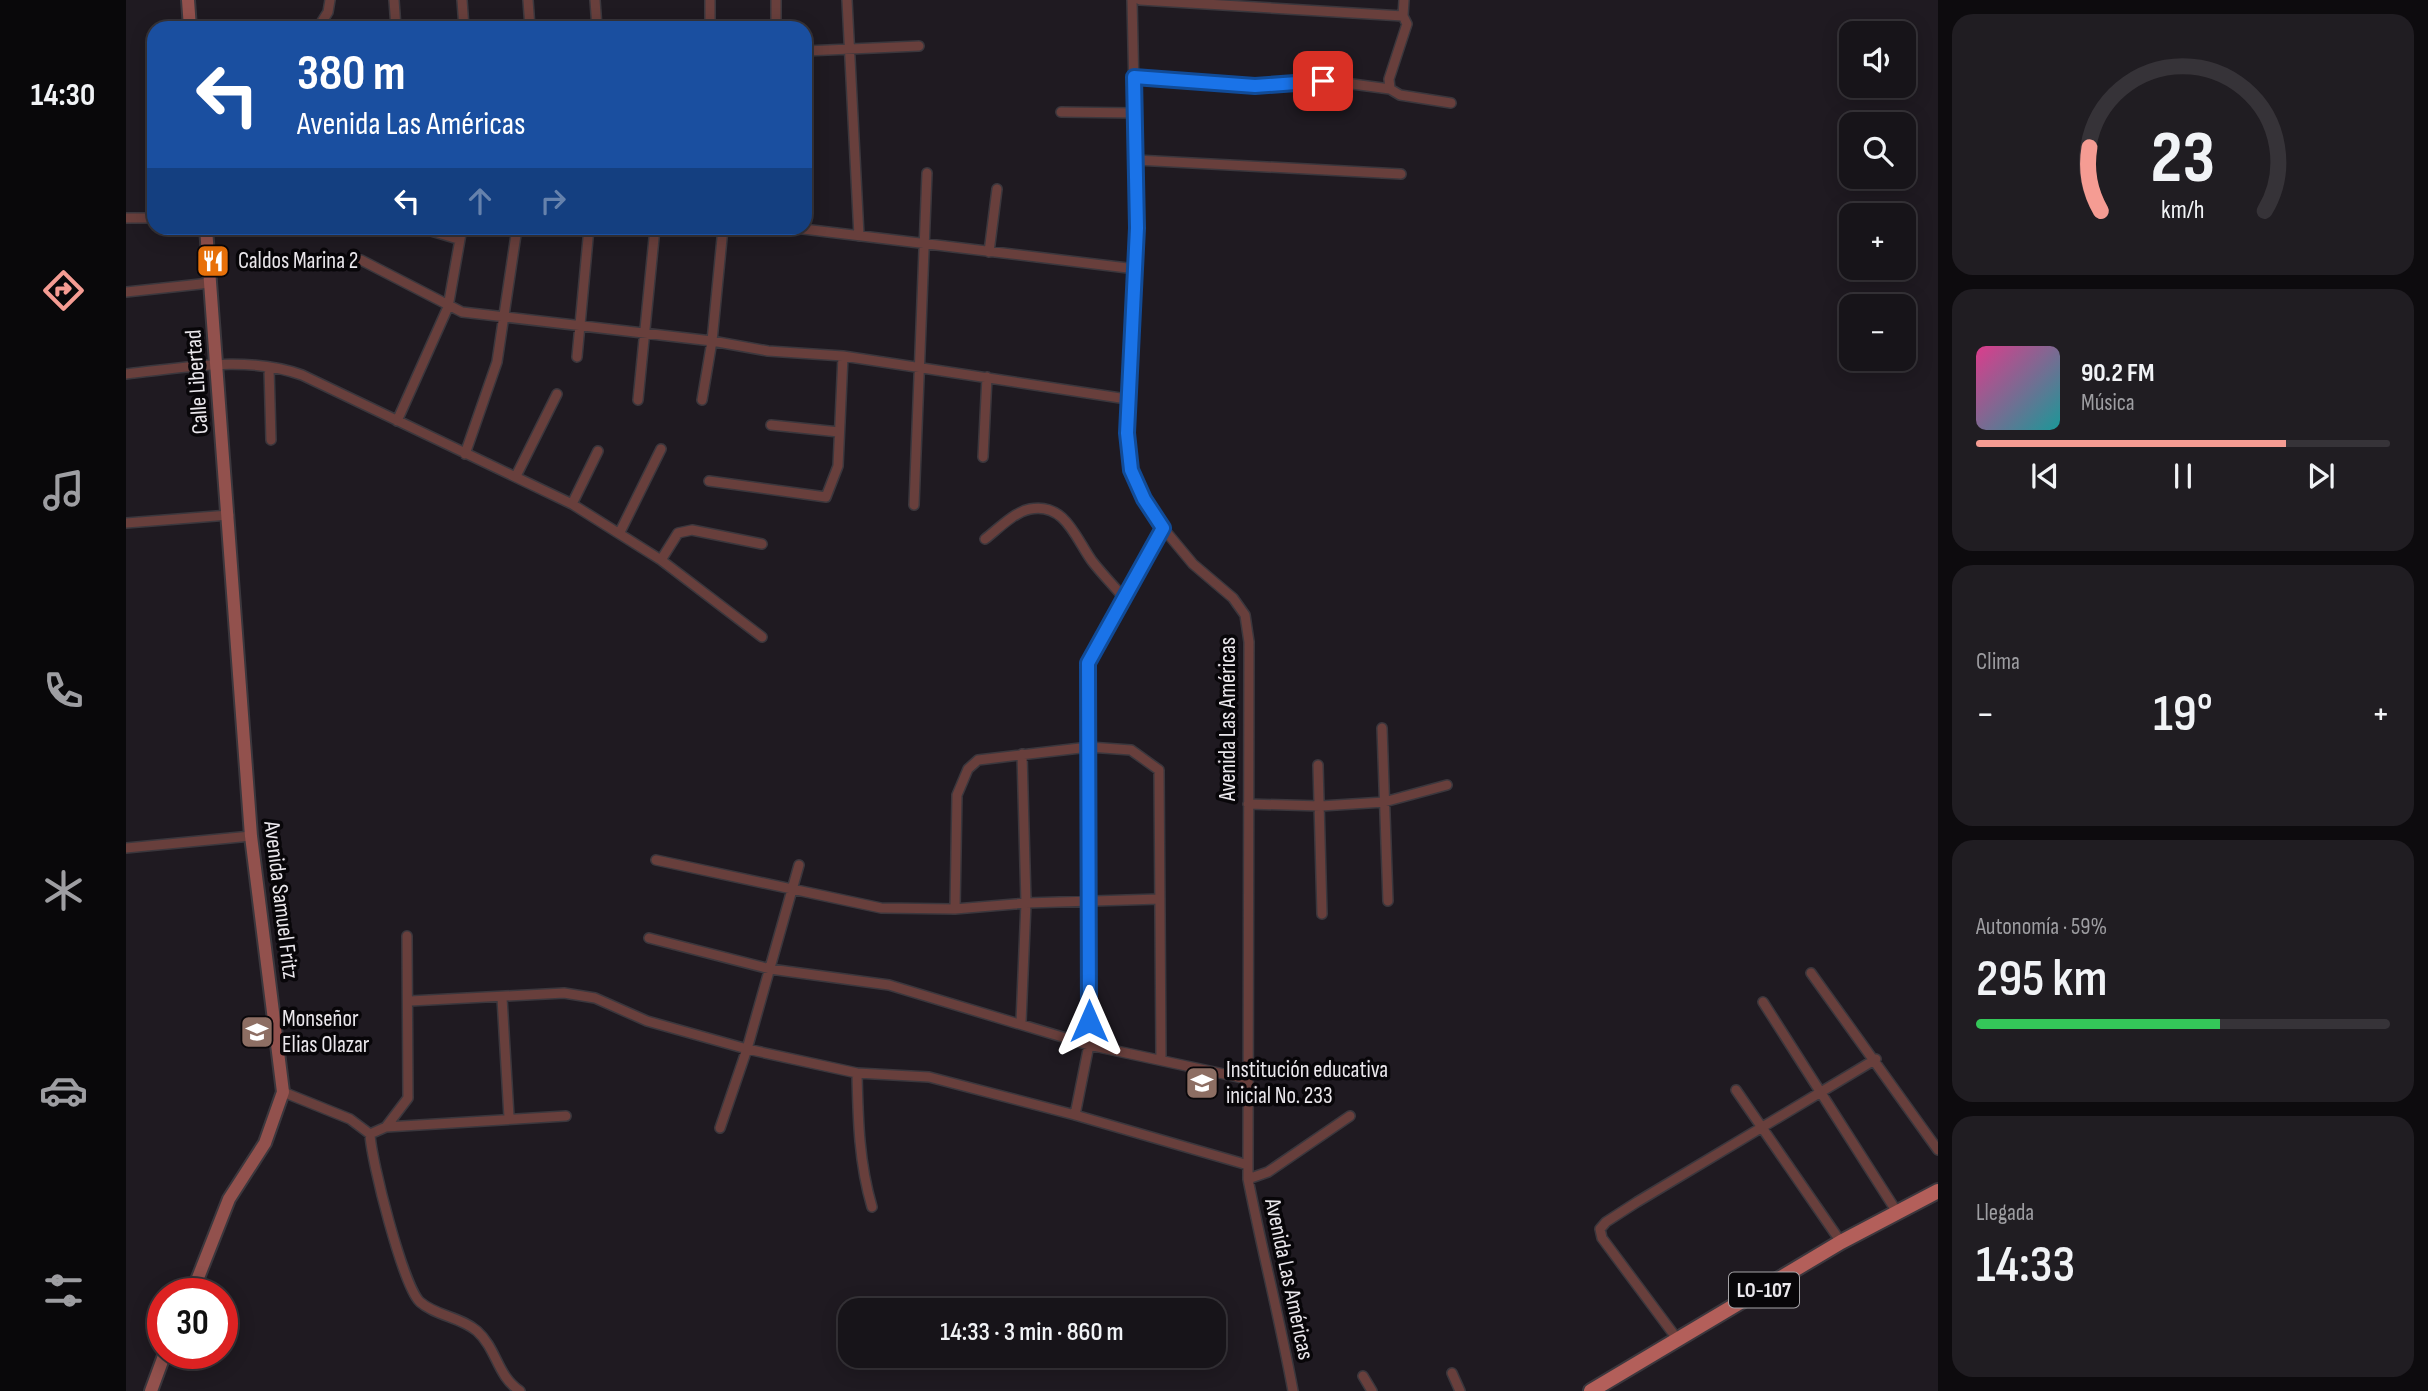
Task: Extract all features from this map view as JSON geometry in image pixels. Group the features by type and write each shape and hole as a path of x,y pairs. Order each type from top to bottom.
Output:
{"main road":[{"name":"LO-107","path":"1591,1391 1841,1242 1938,1191"}],"street":[{"path":"188,0 190,21"},
{"path":"322,21 328,12 330,0"},
{"path":"394,0 396,21"},
{"path":"462,0 464,21"},
{"path":"528,0 530,21"},
{"path":"595,0 596,21"},
{"path":"710,0 710,21"},
{"path":"776,0 776,21"},
{"path":"847,0 859,236"},
{"name":"Avenida Las Américas","path":"1132,0 1136,269 1127,399 1131,470 1144,499 1163,528 1193,564 1233,598 1245,615 1249,642 1248,1179 1261,1246 1284,1335 1293,1391"},
{"path":"1140,0 1404,16"},
{"path":"1391,89 1389,79 1407,24 1404,0"},
{"path":"812,51 919,46"},
{"path":"1134,77 1255,86 1337,82 1391,89 1400,95 1451,103"},
{"path":"1061,111 1135,113"},
{"path":"1136,160 1401,174"},
{"path":"914,505 927,173"},
{"path":"989,252 997,189"},
{"path":"126,218 147,218"},
{"path":"812,230 1136,269"},
{"name":"Calle Libertad","path":"207,235 230,533"},
{"path":"445,235 458,239"},
{"path":"397,421 449,307 459,235"},
{"path":"465,454 497,362 516,235"},
{"path":"576,358 588,235"},
{"path":"638,400 654,235"},
{"path":"702,400 712,341 722,235"},
{"path":"361,260 462,312 712,341 768,351 843,355 1127,399"},
{"path":"126,292 210,283"},
{"path":"709,481 826,497 838,466 843,355"},
{"path":"126,374 226,363 284,368 302,375 516,477 620,532 762,637"},
{"path":"269,368 271,440"},
{"path":"983,457 987,377"},
{"path":"516,477 557,394"},
{"path":"771,425 839,432"},
{"path":"620,532 661,449"},
{"path":"572,505 598,451"},
{"path":"985,540 1029,509 1047,509 1063,518 1073,529 1091,559 1124,598"},
{"path":"126,523 229,515"},
{"path":"1075,1115 1089,1045 1088,663 1163,528"},
{"path":"661,560 678,533 692,530 762,544"},
{"name":"Avenida Samuel Fritz","path":"198,1278 229,1199 265,1143 283,1092 251,836 230,533"},
{"path":"1382,728 1388,901"},
{"path":"955,909 958,788 978,760 1088,747 1132,750 1158,770 1161,1059"},
{"path":"1021,1022 1026,903 1022,754"},
{"path":"1318,765 1322,914"},
{"path":"1248,804 1321,806 1384,802 1447,785"},
{"path":"126,848 251,836"},
{"path":"656,860 881,908 955,909 1026,903 1160,899"},
{"path":"720,1128 747,1049 799,865"},
{"path":"386,1127 408,1097 410,1001 407,936"},
{"path":"649,938 771,969 889,985 1021,1022 1089,1045 1247,1079"},
{"path":"1811,973 1876,1059 1938,1150"},
{"path":"410,1001 564,993 595,998 647,1021 747,1049 856,1073 929,1077 1075,1115 1248,1165"},
{"path":"502,998 509,1117"},
{"path":"1763,1002 1897,1212"},
{"path":"1678,1340 1602,1238 1600,1229 1627,1209 1823,1094 1876,1059"},
{"path":"856,1073 863,1178 872,1208"},
{"path":"1736,1090 1841,1242"},
{"path":"283,1092 350,1119 370,1133 385,1207 412,1292 428,1307 477,1331 487,1341 503,1376 520,1391"},
{"path":"1248,1179 1268,1172 1350,1115"},
{"path":"370,1133 386,1127 509,1117 566,1116"},
{"path":"151,1391 159,1369"},
{"path":"1452,1373 1460,1391"},
{"path":"1363,1376 1372,1391"}],"place":[{"name":"Caldos Marina 2","path":"213,261"},
{"name":"Monseñor Elias Olazar","path":"257,1032"},
{"name":"Institución educativa inicial No. 233","path":"1202,1083"}],"route":[{"path":"1089,1021 1088,663 1163,528 1144,499 1131,470 1127,433 1127,399 1135,316 1137,228 1134,77 1255,86 1323,81"}]}
